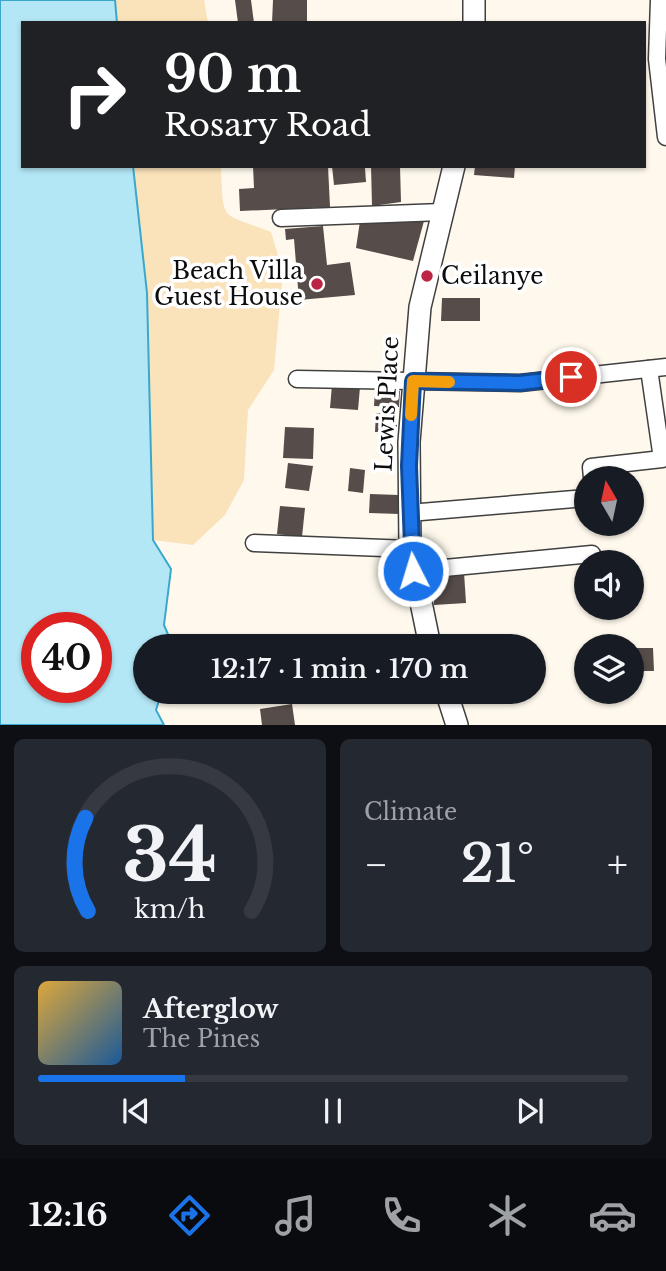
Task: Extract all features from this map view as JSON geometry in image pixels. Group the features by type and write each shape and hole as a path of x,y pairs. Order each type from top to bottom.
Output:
{"street":[{"path":"474,0 474,21"},
{"path":"659,0 666,137"},
{"name":"Lewis Place","path":"427,634 410,549 413,381 420,307 453,168"},
{"path":"281,218 442,212"},
{"path":"296,379 520,383 666,367"},
{"path":"600,466 662,459 649,369"},
{"path":"409,513 574,499"},
{"path":"254,543 410,549"},
{"path":"413,571 574,556"},
{"path":"450,704 457,725"}],"sand":[{"path":"115,0 204,0 208,21 117,21"},
{"path":"133,168 221,168 223,198 228,214 271,232 283,272 274,370 248,410 244,480 225,515 193,545 153,540 147,293"}],"water":[{"path":"0,0 115,0 117,21 21,21 21,168 133,168 147,293 153,540 171,569 164,625 168,634 133,634 133,704 158,704 156,710 164,725 0,725"}],"building":[{"path":"235,0 251,0 254,21 238,21"},
{"path":"273,0 307,0 307,21 272,21"},
{"path":"253,168 328,168 330,207 240,211 239,189 254,188"},
{"path":"332,168 365,168 366,182 334,185"},
{"path":"371,168 400,168 401,202 372,206"},
{"path":"475,168 515,168 514,178 474,175"},
{"path":"360,221 424,221 413,261 356,248"},
{"path":"323,226 327,265 350,262 355,295 299,300 294,239 286,240 285,229"},
{"path":"442,298 480,298 480,321 441,321"},
{"path":"332,385 360,387 358,410 330,408"},
{"path":"375,389 400,391 399,407 374,406"},
{"path":"376,413 397,413 397,432 375,432"},
{"path":"285,427 314,428 313,459 283,458"},
{"path":"288,463 313,466 309,491 285,488"},
{"path":"350,468 365,470 363,493 348,491"},
{"path":"370,494 399,495 399,514 369,513"},
{"path":"280,506 305,508 302,537 277,534"},
{"path":"464,572 466,603 434,605 433,573"},
{"path":"644,648 653,648 654,671 644,671"},
{"path":"292,704 295,725 262,725 260,709"}],"slow traffic":[{"path":"411,415 413,381 449,382"}],"place":[{"name":"Ceilanye","path":"427,276"},
{"name":"Beach Villa Guest House","path":"317,284"}],"route":[{"path":"413,571 409,513 409,442 413,381 520,383 571,377"}]}
